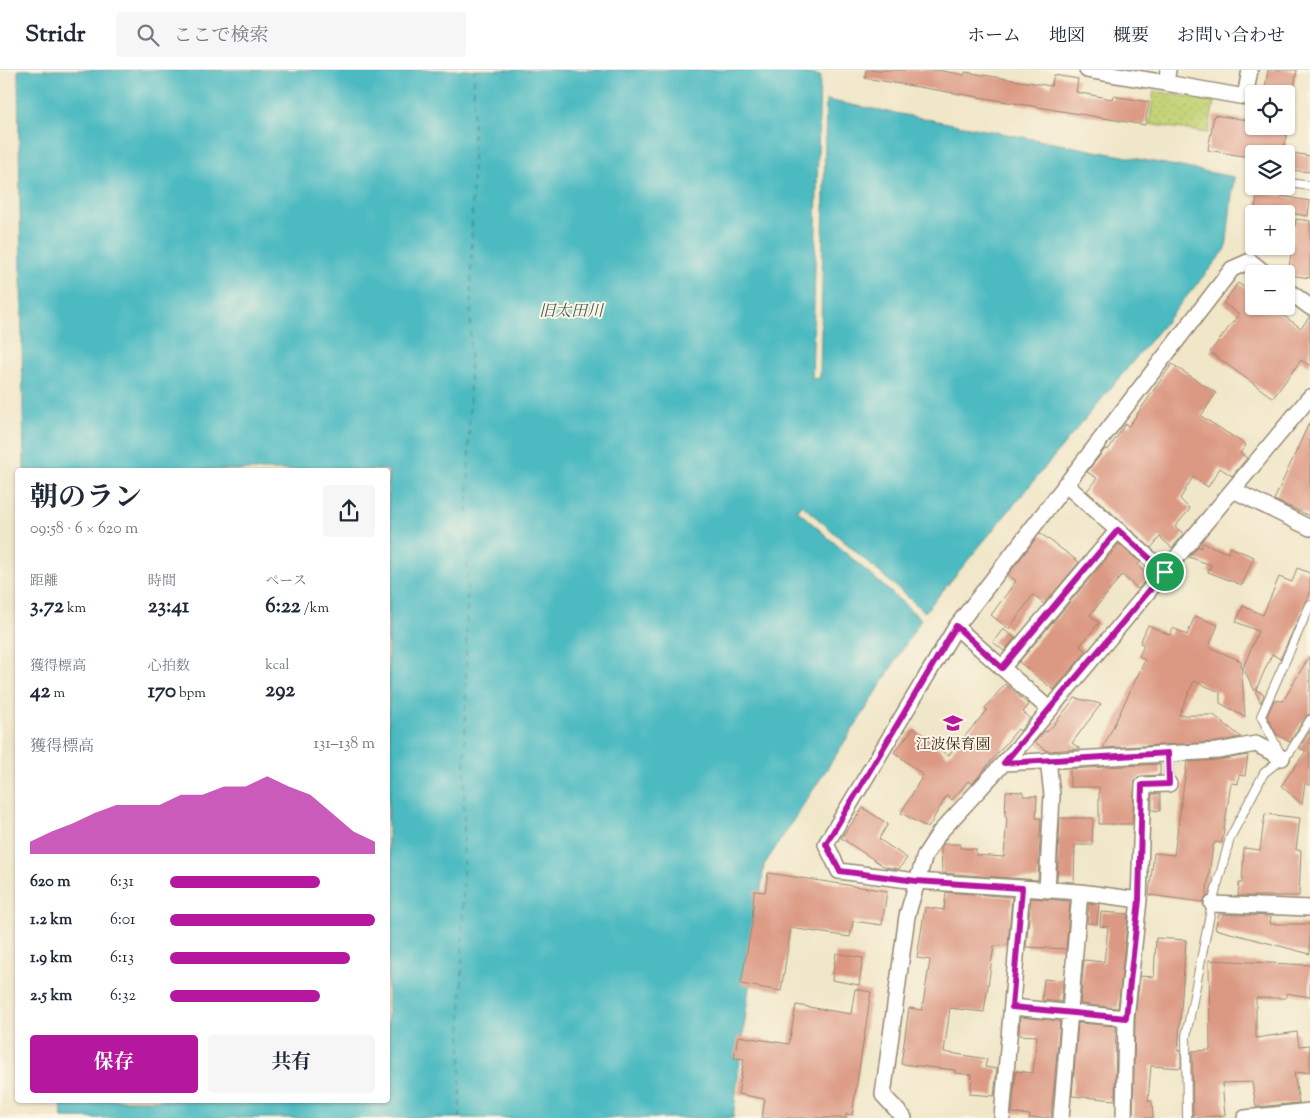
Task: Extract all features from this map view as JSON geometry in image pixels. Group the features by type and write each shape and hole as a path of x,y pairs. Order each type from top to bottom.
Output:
{"street":[{"path":"1087,70 1167,77 1245,97 1250,70"},
{"path":"1139,900 1080,892 916,881 840,871 826,844 956,626 1232,269 1250,261 1255,265"},
{"path":"1295,296 1310,307"},
{"path":"904,1118 883,1095 907,916 925,855 940,832 1050,710 1310,397"},
{"path":"1065,484 1165,572"},
{"path":"1233,490 1280,515 1310,528"},
{"path":"1002,668 1118,530"},
{"path":"956,626 1050,710"},
{"path":"1004,763 1218,750 1256,744 1282,758"},
{"path":"1047,890 1052,795 1048,760"},
{"path":"1124,1118 1126,1018 1139,900 1142,785 1169,784"},
{"path":"1002,1118 1022,888"},
{"path":"1061,1118 1080,892"},
{"path":"1212,904 1310,908"},
{"path":"1012,1007 1126,1018"},
{"path":"1245,1118 1310,1111"}],"lane":[{"path":"1295,184 1310,186"},
{"path":"1282,758 1274,738 1261,716 1310,605"},
{"path":"1187,1118 1186,1036 1212,904 1230,838 1264,773 1290,752 1310,720"},
{"path":"1168,753 1169,784"}],"green space":[{"path":"1154,91 1214,101 1208,133 1149,124"}],"water":[{"name":"旧太田川","path":"18,70 787,70 820,76 812,379 820,378 826,100 1234,177 1226,249 925,612 801,504 797,510 921,619 866,709 764,865 733,1118 62,1118 61,1103 390,1103 390,468 24,468"}],"building":[{"path":"866,70 937,70 965,75 965,72 1051,86 1054,75 1078,79 1076,92 1112,99 1113,96 1149,102 1145,125 865,78"},
{"path":"1268,70 1297,70 1294,85 1266,85"},
{"path":"1214,115 1245,120 1245,135 1286,135 1285,145 1245,145 1245,156 1208,150"},
{"path":"1295,153 1310,156 1310,172 1295,170"},
{"path":"1257,195 1275,195 1310,201 1308,216 1295,214 1295,205 1256,205"},
{"path":"1296,219 1310,221 1310,278 1295,276 1295,265 1289,265 1291,255 1295,255"},
{"path":"1238,283 1245,288 1245,315 1283,315 1301,328 1310,316 1310,366 1301,360 1273,398 1210,352 1239,314 1223,303"},
{"path":"1172,364 1216,393 1201,416 1246,445 1240,453 1247,458 1232,476 1220,468 1208,487 1193,477 1180,499 1190,509 1175,527 1184,534 1172,548 1160,537 1151,548 1087,491 1097,478 1087,472 1106,448 1108,450 1125,424 1129,426"},
{"path":"1310,421 1310,516 1274,500"},
{"path":"1040,533 1079,562 1044,604 1033,595 1009,629 991,615 1016,581 1008,575"},
{"path":"1203,543 1228,553 1230,547 1254,557 1242,585 1208,572 1211,565 1189,557 1198,546 1201,548"},
{"path":"1119,544 1140,562 1137,565 1149,576 1138,589 1122,575 1090,615 1099,623 1080,646 1086,652 1054,690 1019,662"},
{"path":"1297,568 1310,573 1310,594 1280,659 1272,654 1256,690 1264,694 1261,703 1243,668 1258,631 1236,622 1243,606 1263,615 1279,577 1292,582"},
{"path":"1195,616 1218,625 1209,647 1241,661 1245,717 1220,703 1220,692 1194,681 1179,715 1214,715 1241,737 1217,742 1103,748 1145,660 1139,656 1144,645 1140,643 1148,625 1170,635 1173,628 1187,635"},
{"path":"1003,629 1015,638 1004,651 993,642"},
{"path":"1310,655 1310,714 1305,717 1290,742 1277,735 1267,716 1274,700 1283,701"},
{"path":"1005,684 1029,705 1023,712 1030,718 1020,731 1018,729 972,784 968,781 952,800 947,795 928,828 901,813 923,775 894,752 914,728 948,756 987,710 985,708"},
{"path":"1075,698 1101,704 1072,743 1080,749 1047,751 1035,742 1045,731 1047,732 1051,728"},
{"path":"1310,731 1310,786 1305,783 1302,804 1281,786 1306,751 1299,748"},
{"path":"1248,755 1245,776 1239,775 1238,784 1231,783 1222,843 1215,842 1213,846 1206,897 1203,902 1149,895 1154,853 1174,855 1187,762 1219,760"},
{"path":"1160,764 1160,775 1142,776 1135,781 1132,824 1099,824 1099,787 1070,787 1070,769"},
{"path":"1006,791 1023,792 1023,796 1037,796 1036,818 1041,818 1038,880 942,873 941,847 943,844 960,844 960,848 976,849 976,855 1004,857 1007,817 1005,816"},
{"path":"1152,794 1160,794 1160,811 1152,810"},
{"path":"863,808 888,824 879,839 907,858 899,869 885,867 841,838"},
{"path":"1265,814 1300,818 1296,850 1301,850 1299,896 1238,896 1239,883 1242,883 1244,848 1260,850"},
{"path":"1060,818 1093,818 1092,845 1075,845 1074,882 1057,881"},
{"path":"768,873 887,891 882,925 853,921 850,937 791,928 781,991 741,984 752,922 754,891 765,892"},
{"path":"946,892 1012,897 1008,945 994,946 984,1012 950,1008 944,1052 987,1059 985,1067 997,1069 994,1096 970,1094 972,1075 955,1073 955,1070 901,1064 909,1008 922,1010 930,960 917,958 925,907 944,910"},
{"path":"1031,898 1070,901 1066,949 1026,947"},
{"path":"1089,903 1099,904 1097,924 1087,923"},
{"path":"1101,912 1128,914 1118,1008 1080,1004 1084,960 1104,962 1108,927 1100,926"},
{"path":"1219,914 1271,916 1270,924 1310,924 1310,954 1215,929"},
{"path":"1156,938 1186,940 1178,1051 1181,1051 1181,1068 1151,1066 1148,1101 1152,1101 1153,1118 1133,1118 1135,1019 1140,976 1154,977"},
{"path":"836,953 863,958 859,985 832,980"},
{"path":"1209,960 1310,965 1310,997 1286,993 1286,998 1256,998 1256,1038 1297,1032 1299,1046 1310,1045 1310,1072 1294,1073 1299,1103 1256,1107 1252,1082 1222,1083 1225,1115 1193,1118 1192,1051 1210,1050"},
{"path":"1044,979 1063,981 1061,1002 1042,1000"},
{"path":"855,989 871,992 852,1115 846,1114 846,1118 762,1118 765,1099 738,1094 744,1059 734,1058 738,1036 789,1044 796,1005 851,1014"},
{"path":"1020,1017 1060,1021 1051,1118 1029,1118 1030,1115 1012,1113 1016,1071 1033,1073 1037,1036 1019,1035"},
{"path":"1078,1023 1116,1026 1115,1100 1072,1096"}],"ferry route":[{"path":"460,1118 474,70"}],"place":[{"name":"江波保育園","path":"953,723"}],"route":[{"path":"1118,530 1165,572 1004,763 1168,753 1169,784 1142,785 1139,900 1126,1018 1012,1007 1022,888 916,881 840,871 826,844 956,626 1002,668 1118,530"}]}
